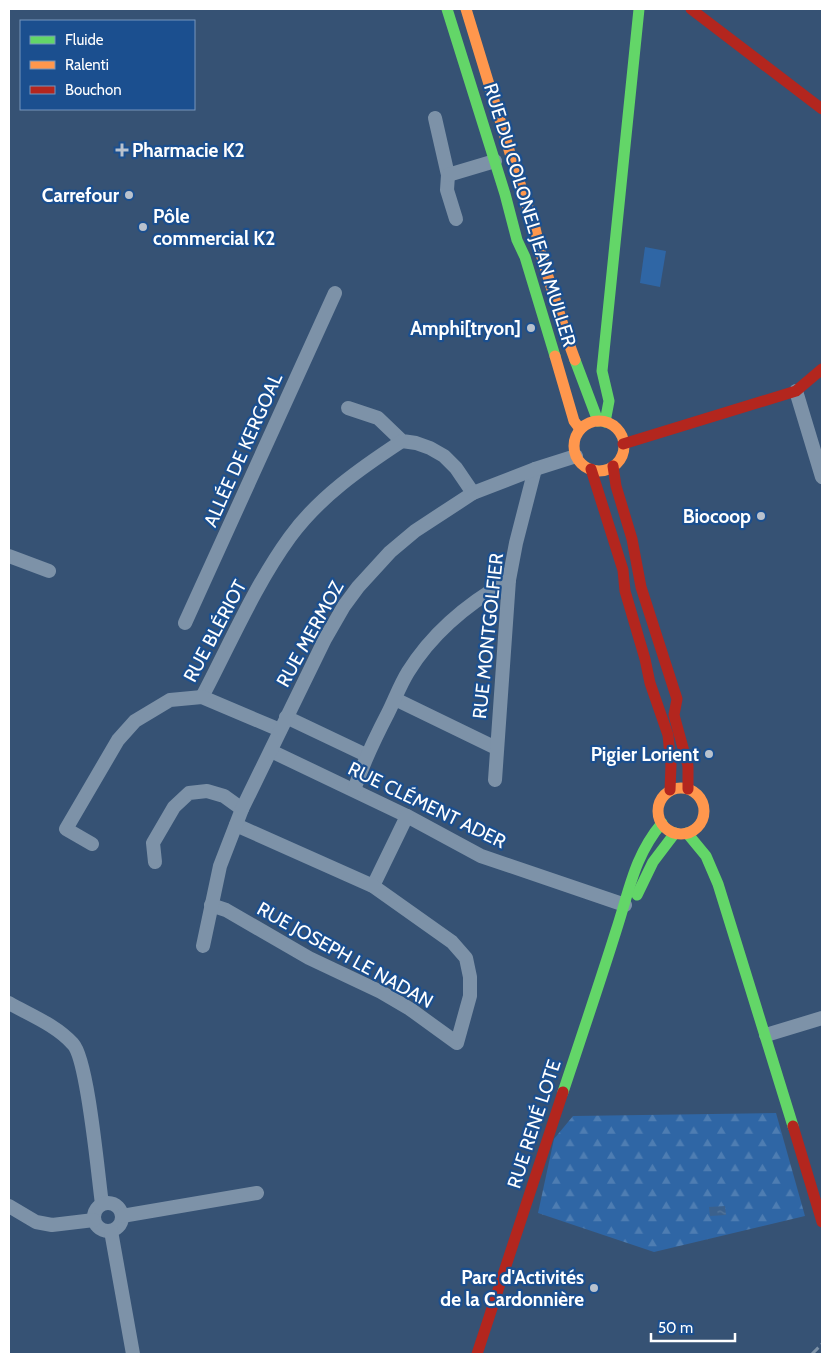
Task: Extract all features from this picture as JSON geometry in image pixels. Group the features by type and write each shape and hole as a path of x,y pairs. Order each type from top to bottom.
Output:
{"main road":[{"name":"RUE DU COLONEL JEAN MULLER","path":"447,9 506,194 517,240 525,257 574,421 580,429"},
{"name":"RUE DU COLONEL JEAN MULLER","path":"466,9 535,228 541,254 567,338 601,422"},
{"path":"601,422 609,401 602,371 639,9"},
{"path":"691,9 822,108"},
{"path":"623,444 796,391 822,369"},
{"path":"601,422 617,430 621,436 623,444 621,456 613,466 602,470 591,469 584,466 576,456 574,442 580,429 588,424 601,422"},
{"path":"613,466 616,486 632,539 641,587 676,699 674,715 688,766 688,789"},
{"path":"591,469 623,570 625,591 650,683 668,735 671,765 670,790"},
{"path":"681,833 696,828 702,820 704,811 702,802 697,794 688,789 679,788 670,790 663,796 658,814 667,829 695,840 712,868"},
{"path":"702,820 712,868 766,1035 822,1222"},
{"name":"RUE RENÉ LOTE","path":"477,1354 625,905 628,886 642,848 651,834 662,823"},
{"name":"RUE RENÉ LOTE","path":"625,905 636,897 642,880 651,864 681,833"}],"street":[{"path":"434,118 448,175 447,190 456,219"},
{"path":"448,175 495,161"},
{"name":"ALLÉE DE KERGOAL","path":"185,623 335,292"},
{"path":"796,391 822,478"},
{"path":"348,408 378,418 402,441 416,443 444,456 456,468 473,493"},
{"name":"RUE BLÉRIOT","path":"92,844 66,829 118,740 135,721 170,700 202,697 267,572 290,536 324,499 367,464 402,441"},
{"name":"RUE MERMOZ","path":"204,946 220,866 242,809 286,717 344,606 390,552 415,531 473,493 535,469 576,456"},
{"name":"RUE MONTGOLFIER","path":"495,780 509,580 516,543 535,469"},
{"path":"9,556 49,571"},
{"path":"354,790 366,756 408,671 431,642 460,613 487,592 509,580"},
{"path":"202,697 280,730"},
{"path":"395,699 496,748"},
{"path":"286,717 366,756"},
{"name":"RUE CLÉMENT ADER","path":"271,751 407,816 481,856 625,905"},
{"path":"155,862 153,843 174,807 189,793 207,791 224,796 242,809"},
{"path":"236,825 373,886 407,816"},
{"name":"RUE JOSEPH LE NADAN","path":"211,905 226,910 310,958 381,992 410,1009 457,1043 470,996 470,977 466,958 452,942 373,886"},
{"path":"9,1002 61,1032 74,1046 82,1064 86,1085 102,1204"},
{"path":"766,1035 822,1018"},
{"path":"122,1216 257,1193"},
{"path":"106,1203 115,1204 121,1211 122,1216 118,1227 111,1231 98,1228 94,1220 95,1211 102,1204 106,1203"},
{"path":"9,1206 36,1222 52,1225 94,1220"},
{"path":"111,1231 133,1354"}],"green space":[{"path":"645,247 666,251 660,287 640,283"},
{"path":"776,1113 805,1216 654,1252 538,1213 554,1139 573,1116"}],"water":[{"path":"725,1206 726,1215 710,1216 709,1207"}],"railway":[{"path":"812,1354 822,1344"}],"traffic: fast":[{"path":"447,9 505,194 517,240 525,257 555,356"},
{"path":"605,422 609,401 602,371 639,9"},
{"path":"575,360 598,421"},
{"path":"563,1092 633,875 645,848 662,823"},
{"path":"637,895 653,862 675,833"},
{"path":"687,833 706,856 718,884 793,1126"}],"traffic: slow":[{"path":"466,9 575,360"},
{"path":"555,356 574,421 580,429"},
{"path":"599,421 608,423 619,432 624,446 622,455 613,466 599,471 590,469 579,460 574,446 576,437 585,426 599,421"},
{"path":"681,788 694,792 700,798 704,811 700,824 694,830 681,834 668,830 662,824 658,811 662,798 668,792 681,788"}],"traffic: jam":[{"path":"691,9 822,109"},
{"path":"623,444 796,391 822,369"},
{"path":"613,466 616,486 632,539 641,587 677,699 674,715 688,766 688,789"},
{"path":"591,469 623,570 625,591 650,683 668,735 671,765 670,790"},
{"path":"477,1354 563,1092"},
{"path":"793,1126 822,1222"}],"place":[{"name":"Pharmacie K2","path":"122,150"},
{"name":"Carrefour","path":"129,195"},
{"name":"Pôle commercial K2","path":"143,227"},
{"name":"Amphi[tryon]","path":"531,328"},
{"name":"Biocoop","path":"761,516"},
{"name":"Pigier Lorient","path":"709,754"},
{"name":"Parc d'Activités de la Cardonnière","path":"594,1288"}]}
